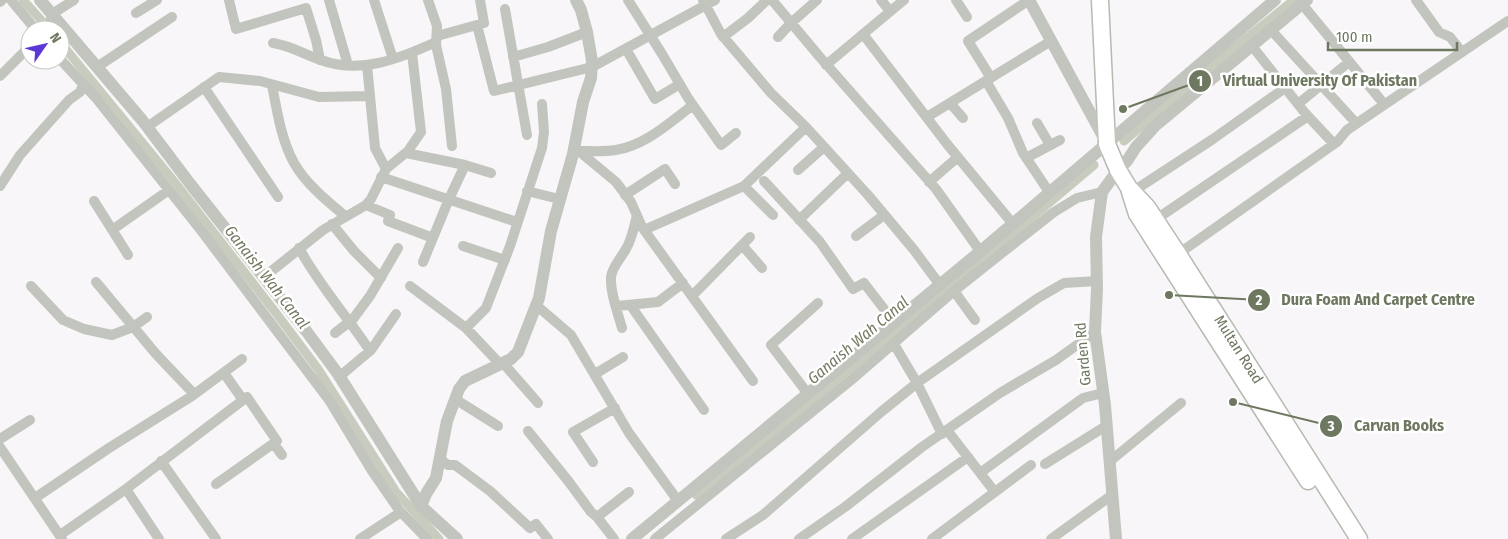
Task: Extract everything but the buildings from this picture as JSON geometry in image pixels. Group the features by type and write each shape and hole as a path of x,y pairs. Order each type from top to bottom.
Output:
{"main road":[{"name":"Multan Road","path":"1100,0 1107,144 1118,170 1130,190 1147,207 1178,254 1359,539"},
{"name":"Multan Road","path":"1130,190 1137,214 1346,539"}],"street":[{"path":"11,0 28,20"},
{"path":"40,0 48,20"},
{"path":"51,20 74,0"},
{"path":"136,13 158,0"},
{"path":"229,0 236,29 306,8 320,60"},
{"path":"329,0 348,65"},
{"path":"374,0 393,59"},
{"path":"428,0 437,26 437,39 446,89 452,146"},
{"path":"274,43 296,48 320,60 338,65 367,65 412,53 437,39 484,23 480,0"},
{"path":"421,506 436,478 447,421 459,389 464,381 511,359 518,352 539,298 559,199 577,149 583,102 591,78 592,67 587,32 576,0"},
{"path":"628,0 693,105 721,145 736,133"},
{"path":"723,37 748,18 767,0"},
{"path":"772,0 930,182 980,251"},
{"path":"778,38 791,23 817,0"},
{"path":"881,0 890,11"},
{"path":"826,64 904,0"},
{"path":"956,0 967,17"},
{"path":"1049,192 1026,158 1008,118 968,41 1029,0 1107,144"},
{"path":"632,539 1013,224 1275,0"},
{"path":"1416,0 1439,32 1450,37 1462,52"},
{"path":"477,25 494,91 592,67 651,36 708,1 723,37 771,93 806,127 848,173 940,285"},
{"path":"1305,2 1349,62 1384,104"},
{"name":"Garden Rd","path":"1116,539 1103,393 1095,332 1096,237 1102,192 1155,126 1305,2"},
{"path":"505,9 527,135"},
{"path":"97,68 172,17"},
{"path":"1178,254 1334,144 1347,130 1508,21"},
{"path":"1272,30 1356,124"},
{"path":"514,57 548,47 587,32"},
{"path":"863,34 958,157 1013,224"},
{"path":"70,42 97,68 147,127 307,332 339,377 421,506 457,539"},
{"path":"927,117 1052,42"},
{"path":"1252,46 1308,116 1334,144"},
{"path":"626,49 655,98 680,84"},
{"path":"264,277 332,224 366,205 371,199 383,173 406,153 421,132 412,53"},
{"path":"0,76 20,56"},
{"path":"1298,104 1349,62"},
{"path":"367,65 375,148 383,173"},
{"path":"70,70 96,98 169,190 329,400 372,472 401,512 427,539"},
{"path":"147,127 219,77 260,81 319,97 370,96"},
{"path":"0,186 20,155 68,100 80,92 83,85"},
{"path":"272,85 280,125 295,164 309,183 345,216"},
{"path":"204,87 278,197"},
{"path":"1130,190 1213,139 1285,88"},
{"path":"950,103 963,118"},
{"path":"577,149 615,150 638,143 650,137 693,105"},
{"path":"466,328 486,308 505,260 542,148 544,132 542,109 524,116"},
{"path":"1155,220 1308,116"},
{"path":"1037,123 1050,145"},
{"path":"644,230 744,186 806,127"},
{"path":"1026,158 1060,140"},
{"path":"798,170 824,147"},
{"path":"577,149 616,182 631,202 644,230 753,381"},
{"path":"406,153 465,165 491,173"},
{"path":"930,182 958,157"},
{"path":"424,262 448,199 465,165"},
{"path":"625,195 665,169 675,184"},
{"path":"383,173 448,199 517,222"},
{"path":"799,220 848,173"},
{"path":"764,182 820,242 853,289 864,283 894,322"},
{"path":"744,186 773,215"},
{"path":"112,230 169,190"},
{"path":"527,191 559,199"},
{"path":"763,205 774,192"},
{"path":"655,539 894,344 954,291 1054,212 1077,198 1102,192"},
{"path":"94,200 128,255"},
{"path":"366,205 390,215 388,221 433,238"},
{"path":"856,236 884,215"},
{"path":"622,328 611,277 632,236 637,216"},
{"path":"332,224 354,251 381,278"},
{"path":"692,296 750,238"},
{"path":"463,246 505,260"},
{"path":"742,246 762,268"},
{"path":"299,248 323,287 350,321 370,351"},
{"path":"335,333 350,321 370,296 398,248"},
{"path":"731,537 763,514 917,383 1038,298 1064,283 1097,281"},
{"path":"96,282 156,354 194,394"},
{"path":"617,306 658,302 683,283"},
{"path":"31,286 64,320 84,329 112,335 133,327 147,317"},
{"path":"410,286 466,328 538,403"},
{"path":"954,291 975,320"},
{"path":"808,394 771,344 818,303"},
{"path":"536,305 571,335 629,433 678,501"},
{"path":"631,306 704,410"},
{"path":"339,377 370,351 396,314"},
{"path":"800,539 845,507 922,447 1000,393 1056,360 1095,332"},
{"path":"894,344 945,432 968,457 994,492"},
{"path":"595,374 623,357"},
{"path":"35,498 194,394 242,359"},
{"path":"224,373 243,400"},
{"path":"980,472 1083,398 1103,393"},
{"path":"0,447 61,537 247,397 277,442 216,484"},
{"path":"455,399 498,426"},
{"path":"1110,462 1181,403"},
{"path":"592,462 574,432 614,408"},
{"path":"0,439 30,420"},
{"path":"1045,464 1106,426"},
{"path":"528,431 614,539"},
{"path":"274,444 282,455"},
{"path":"852,539 968,457"},
{"path":"440,459 448,465 455,465 490,491 530,528 536,524 548,539"},
{"path":"161,461 216,539"},
{"path":"932,539 1032,465"},
{"path":"126,489 159,539"},
{"path":"598,517 629,492"},
{"path":"1051,539 1112,495"},
{"path":"360,539 401,512"}],"waterway":[{"name":"Ganaish Wah Canal","path":"23,0 41,20"},
{"name":"Ganaish Wah Canal","path":"1124,141 1193,81 1294,0"},
{"name":"Ganaish Wah Canal","path":"70,54 173,180 276,313 318,369 396,492 439,539"},
{"name":"Ganaish Wah Canal","path":"696,495 953,284 1094,165"}],"place":[{"name":"Virtual University Of Pakistan","path":"1123,109"},
{"name":"Dura Foam And Carpet Centre","path":"1169,295"},
{"name":"Carvan Books","path":"1233,402"}]}
